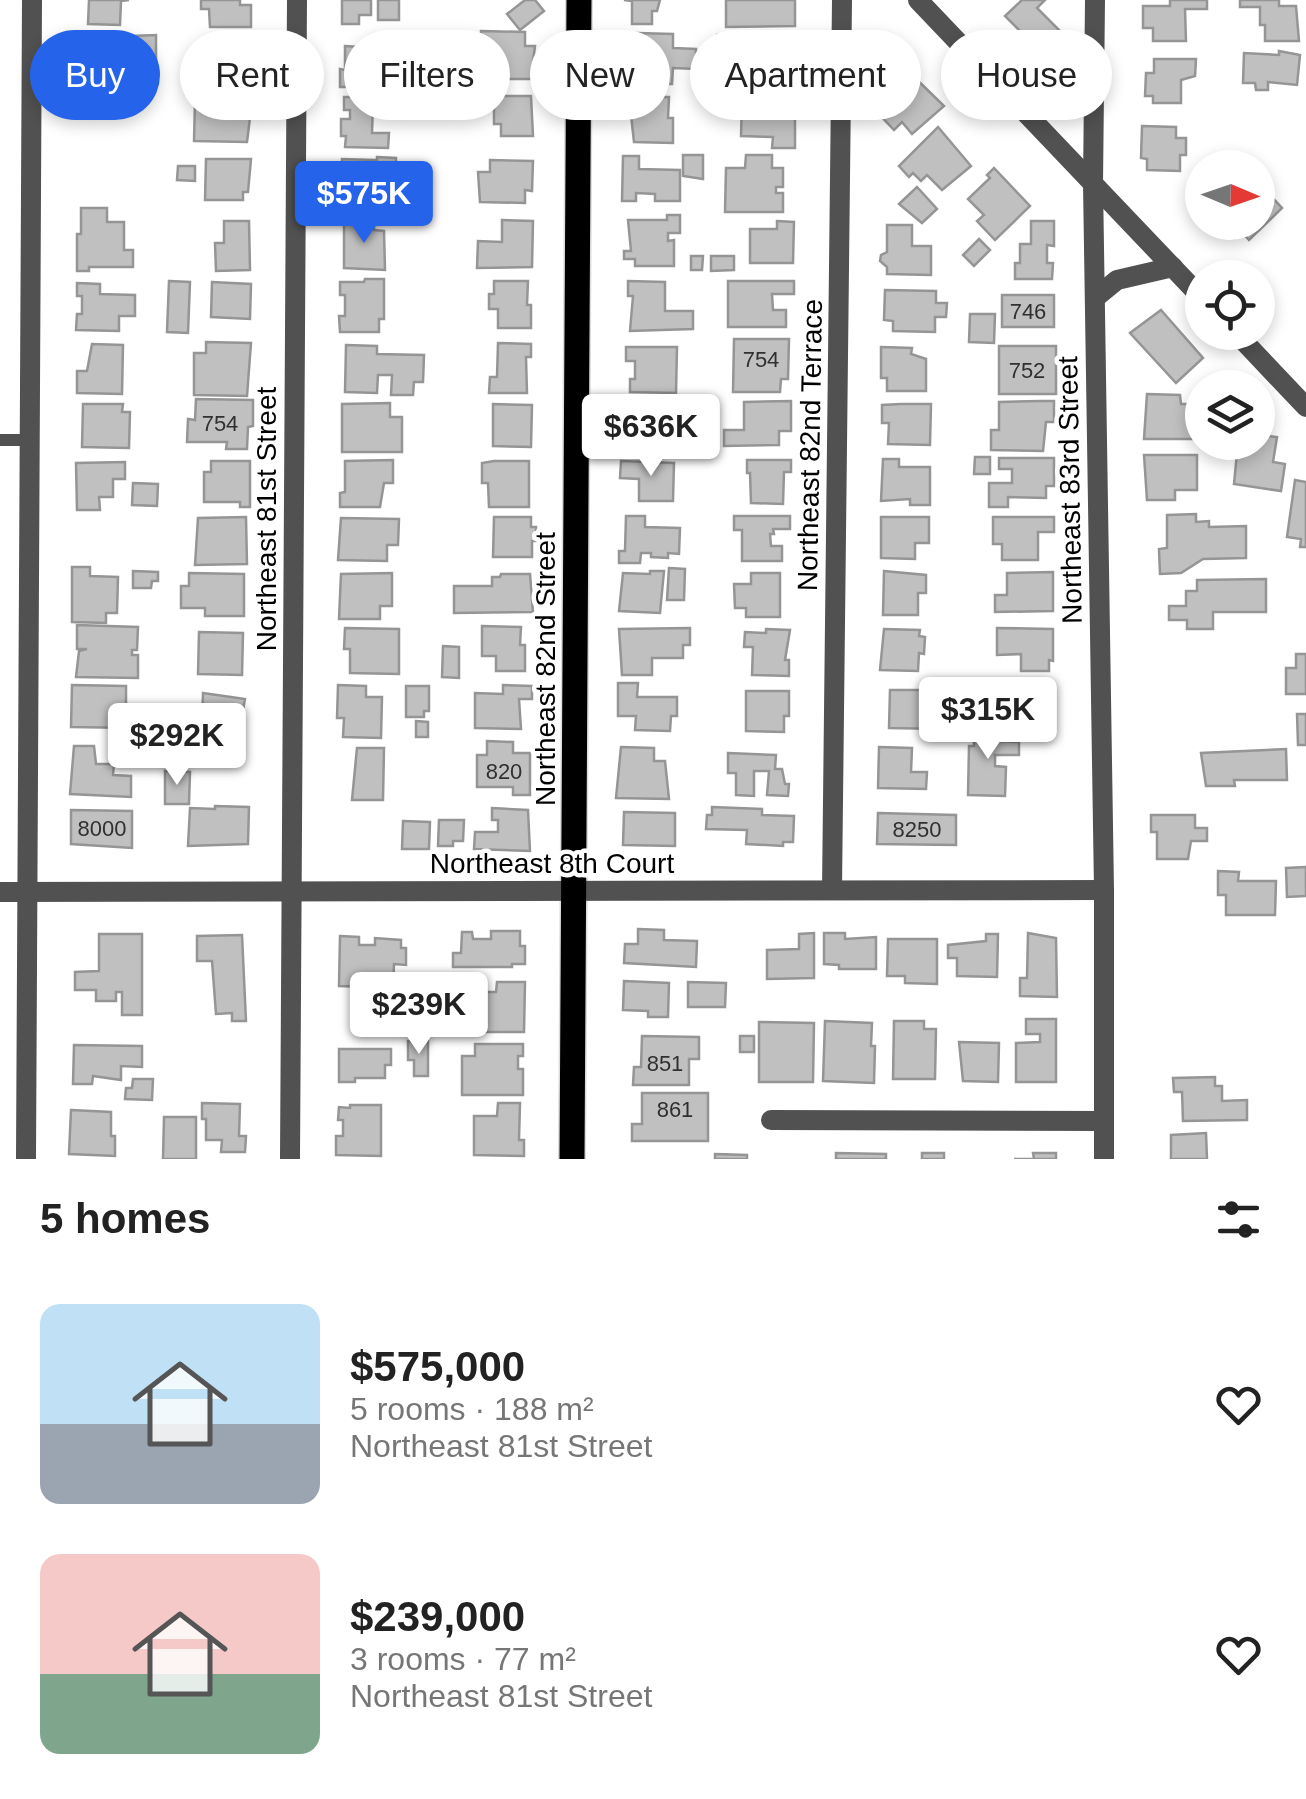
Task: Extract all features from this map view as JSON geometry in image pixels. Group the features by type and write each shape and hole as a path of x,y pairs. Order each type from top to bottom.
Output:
{"main road":[{"name":"Northeast 82nd Street","path":"572,1159 580,0"}],"street":[{"path":"26,1159 32,0"},
{"name":"Northeast 81st Street","path":"290,1159 297,0"},
{"name":"Northeast 82nd Terrace","path":"832,890 842,0"},
{"path":"918,0 1185,280"},
{"name":"Northeast 83rd Street","path":"1094,0 1104,1159"},
{"path":"1095,298 1118,280 1173,267"},
{"path":"1252,350 1306,407"},
{"name":"Northeast 8th Court","path":"0,892 1104,890"},
{"path":"771,1120 1102,1121"}],"lane":[{"path":"0,440 30,440"}],"building":[{"path":"89,0 129,0 121,1 120,25 88,24"},
{"path":"201,0 240,0 240,5 251,5 251,27 210,27 209,9 201,9"},
{"path":"342,0 371,0 371,15 359,15 359,24 342,24"},
{"path":"378,0 399,0 399,20 378,20"},
{"path":"525,0 535,0 544,11 520,30 507,14"},
{"path":"624,0 660,0 657,11 652,11 652,24 632,24 632,1"},
{"path":"726,0 795,0 795,26 726,27"},
{"path":"1022,0 1045,0 1037,8 1059,30 1019,30 1005,16"},
{"path":"1170,0 1207,0 1207,9 1185,9 1186,41 1153,41 1153,28 1143,28 1143,6 1170,6"},
{"path":"1240,0 1279,0 1279,6 1296,6 1299,41 1265,41 1260,7 1240,7"},
{"path":"510,32 525,32 525,46 530,46 530,79 510,79"},
{"path":"670,34 673,48 690,49 690,69 673,68 672,84"},
{"path":"1279,51 1300,55 1297,85 1268,82 1268,90 1256,90 1255,83 1243,83 1244,53 1279,55"},
{"path":"1154,59 1196,59 1195,76 1181,80 1181,103 1153,103 1153,96 1145,96 1146,73 1154,73"},
{"path":"340,69 344,70 344,87 340,87"},
{"path":"921,84 941,103 941,109 912,134 902,122 894,130 885,120 921,120"},
{"path":"510,96 530,96 533,136 501,136 501,124 494,124 494,120 510,120"},
{"path":"673,118 673,143 634,142 632,120"},
{"path":"341,119 372,120 372,133 389,133 388,148 345,147"},
{"path":"195,120 250,120 247,142 194,141"},
{"path":"741,120 795,120 795,148 772,148 773,137 741,136"},
{"path":"1142,126 1176,127 1176,138 1186,138 1180,171 1147,170 1147,159 1141,158"},
{"path":"938,127 971,166 942,190 927,175 921,181 913,173 909,177 899,166"},
{"path":"683,155 703,155 703,179 683,176"},
{"path":"746,155 772,155 772,168 783,168 783,187 776,187 776,193 783,193 783,212 725,212 726,168 745,168"},
{"path":"623,156 639,156 639,169 680,170 680,201 655,201 655,194 636,193 636,201 622,201"},
{"path":"396,158 395,190 377,189 376,209 347,208 347,192 341,192 342,159"},
{"path":"206,159 251,159 248,192 243,192 243,200 205,200"},
{"path":"490,160 533,161 532,191 525,190 525,203 480,202 478,172 490,172"},
{"path":"178,166 195,166 195,181 177,180"},
{"path":"994,168 1030,206 995,240 977,221 984,215 968,199 990,178 987,175"},
{"path":"917,187 937,209 922,223 899,204"},
{"path":"81,208 107,208 107,222 124,222 124,250 133,250 133,267 89,267 89,271 77,271"},
{"path":"667,215 680,215 680,233 668,233 668,241 674,240 674,266 635,266 635,259 624,259 624,251 631,251 628,220 667,220"},
{"path":"344,220 374,221 374,230 384,231 385,270 344,268"},
{"path":"502,220 533,221 532,267 477,268 478,241 502,242"},
{"path":"224,221 249,221 250,270 216,271 215,243 224,243"},
{"path":"777,221 794,222 793,263 750,263 750,229 777,229"},
{"path":"1031,221 1054,221 1054,246 1047,245 1047,263 1053,263 1052,279 1015,279 1020,244 1031,244"},
{"path":"887,225 912,225 912,246 931,246 931,275 887,274 887,267 880,261 887,252"},
{"path":"979,239 990,250 974,266 963,255"},
{"path":"691,256 703,256 702,270 691,270"},
{"path":"711,256 734,256 734,270 711,271"},
{"path":"384,279 384,319 379,319 379,332 340,332 339,316 345,316 345,295 340,295 340,282"},
{"path":"169,281 190,282 188,333 167,332"},
{"path":"494,281 528,281 531,328 498,328 498,309 489,309"},
{"path":"628,281 665,282 665,311 693,311 693,329 630,331 633,296 628,296"},
{"path":"728,281 794,281 794,294 772,294 773,310 786,310 786,327 728,327"},
{"path":"212,282 251,284 250,319 211,317"},
{"path":"77,283 100,284 100,294 135,295 135,316 119,316 119,331 76,330 77,314 82,314"},
{"path":"885,290 936,291 936,303 947,303 946,317 935,317 935,332 893,331 893,321 884,320"},
{"path":"1002,295 1054,295 1054,327 1002,327"},
{"path":"1161,310 1185,337 1185,350 1196,350 1203,358 1185,370 1176,383 1130,333"},
{"path":"970,314 995,314 994,343 969,342"},
{"path":"734,339 789,339 788,379 781,379 780,392 733,392"},
{"path":"206,342 251,343 247,396 194,395 194,353 206,353"},
{"path":"498,343 531,344 531,357 526,357 527,393 489,393 490,377 497,377"},
{"path":"92,344 123,345 122,394 77,393 77,371 87,371"},
{"path":"346,345 377,346 377,354 424,355 423,382 414,382 413,395 391,395 392,375 378,375 377,393 345,392"},
{"path":"999,346 1056,346 1056,394 999,394"},
{"path":"626,347 677,347 676,393 630,392 635,361 626,361"},
{"path":"881,347 912,348 911,354 926,359 926,391 887,391 887,378 881,378"},
{"path":"1147,394 1180,395 1181,404 1185,404 1185,439 1144,439"},
{"path":"196,399 253,400 253,426 248,427 247,449 226,449 227,442 187,442 188,419 195,420"},
{"path":"791,401 791,431 779,431 779,445 724,446 724,430 744,430 744,402"},
{"path":"1054,401 1054,422 1046,422 1043,451 991,450 991,430 999,430 999,402"},
{"path":"390,403 390,417 402,417 402,452 342,452 342,404"},
{"path":"632,403 673,404 673,409 684,409 683,445 627,444 627,414 632,414"},
{"path":"83,404 123,404 122,412 130,412 129,448 82,447"},
{"path":"493,404 532,405 531,447 493,446"},
{"path":"931,404 930,445 888,444 889,423 882,423 882,405"},
{"path":"1144,455 1185,455 1185,460 1197,460 1197,490 1175,490 1175,500 1147,500"},
{"path":"975,457 990,457 990,474 974,474"},
{"path":"999,458 1054,458 1054,486 1046,486 1046,498 1008,497 1008,507 989,507 989,483 1012,483 1012,469 999,469"},
{"path":"883,459 899,459 899,467 930,467 930,505 910,505 910,499 881,501"},
{"path":"393,460 393,483 384,483 380,507 340,507 340,493 345,492 345,461"},
{"path":"747,460 791,460 791,472 784,472 783,504 751,503"},
{"path":"1236,460 1273,460 1285,464 1281,491 1234,484"},
{"path":"211,461 250,461 250,507 240,507 240,502 204,502 204,472 211,472"},
{"path":"529,461 529,507 489,507 488,483 482,483 482,463"},
{"path":"621,461 674,463 673,501 639,501 639,479 620,478"},
{"path":"125,462 125,479 113,479 113,497 99,497 100,510 77,510 76,463"},
{"path":"1295,480 1306,482 1306,547 1300,547 1301,539 1287,537"},
{"path":"133,483 158,484 157,506 132,505"},
{"path":"1196,514 1196,522 1209,521 1209,527 1246,526 1246,558 1203,559 1181,573 1160,574 1159,549 1167,548 1167,515"},
{"path":"626,516 645,516 645,527 680,528 679,554 668,553 668,558 641,553 640,563 619,563 619,551 625,551"},
{"path":"734,516 790,516 790,529 773,529 774,534 770,534 771,546 782,546 782,561 742,561 742,530 734,530"},
{"path":"246,517 247,564 195,565 198,518"},
{"path":"494,517 531,517 531,527 536,527 532,557 493,557"},
{"path":"881,517 929,517 929,543 915,543 915,559 881,558"},
{"path":"993,517 1054,517 1054,532 1038,532 1038,560 1002,560 1002,544 993,544"},
{"path":"341,518 399,519 398,545 387,545 387,561 338,560"},
{"path":"72,567 90,567 90,576 118,577 117,613 106,613 106,623 72,622"},
{"path":"669,568 685,569 684,600 667,600"},
{"path":"133,571 158,572 158,581 152,581 151,588 133,588"},
{"path":"664,571 660,613 619,611 623,573"},
{"path":"884,571 926,575 926,593 918,593 918,615 883,615"},
{"path":"1053,572 1053,611 995,612 995,595 1007,595 1007,573"},
{"path":"189,573 244,574 244,616 205,616 205,608 181,608 181,586 189,586"},
{"path":"392,573 392,606 380,606 380,619 339,619 341,574"},
{"path":"751,573 780,573 780,617 746,617 746,608 735,608 734,584 751,584"},
{"path":"530,574 533,612 454,613 454,586 492,586 492,577"},
{"path":"1266,579 1266,612 1213,612 1213,629 1187,629 1187,620 1169,620 1169,606 1186,606 1186,591 1197,591 1197,580"},
{"path":"77,625 138,627 137,650 132,650 132,655 138,655 138,678 76,677 79,651 87,649 77,649"},
{"path":"482,626 521,627 525,671 496,671 496,656 482,656"},
{"path":"345,628 399,629 399,674 350,673 350,649 344,649"},
{"path":"690,628 690,645 683,645 683,658 652,658 652,675 622,675 619,629"},
{"path":"997,628 1053,629 1053,661 1049,660 1049,671 1021,671 1021,654 997,655"},
{"path":"766,629 790,630 785,660 789,660 789,676 752,675 753,647 744,647 745,632 766,633"},
{"path":"884,629 920,630 919,636 925,637 918,671 880,670"},
{"path":"199,632 243,633 242,675 198,674"},
{"path":"443,646 459,647 459,678 442,677"},
{"path":"1296,654 1306,654 1306,694 1286,694 1286,668 1296,668"},
{"path":"618,683 638,683 637,697 677,697 677,716 671,716 670,731 635,730 636,716 618,716"},
{"path":"72,685 126,686 126,708 135,708 135,728 71,727"},
{"path":"338,685 366,686 366,697 382,697 381,738 343,737 344,718 337,718"},
{"path":"503,685 532,686 532,699 519,699 521,729 475,728 475,693 503,694"},
{"path":"406,686 429,686 429,711 424,711 424,717 406,717"},
{"path":"890,690 943,690 942,729 889,728"},
{"path":"746,691 789,691 789,716 784,716 784,732 746,731"},
{"path":"203,693 245,699 240,726 202,724"},
{"path":"1297,714 1306,714 1306,745 1298,745"},
{"path":"167,715 187,716 187,738 166,737"},
{"path":"416,721 428,722 428,737 416,737"},
{"path":"974,721 991,721 995,741 1019,742 1019,755 995,755 995,766 1006,767 1005,796 968,795"},
{"path":"487,741 513,742 513,753 530,753 530,795 513,795 513,787 477,787 477,755 487,755"},
{"path":"74,746 94,746 96,764 114,764 113,775 131,776 131,797 70,794"},
{"path":"621,747 654,748 654,761 665,761 669,799 616,798"},
{"path":"879,747 912,748 911,772 927,772 926,789 878,788"},
{"path":"357,748 384,748 383,800 352,800"},
{"path":"1286,749 1287,780 1234,780 1235,786 1206,786 1201,753"},
{"path":"728,753 776,755 775,769 782,769 785,784 789,784 788,796 767,795 769,771 754,771 754,796 736,795 736,773 728,773"},
{"path":"165,771 190,772 189,804 165,804"},
{"path":"249,807 248,844 188,846 190,808"},
{"path":"712,807 762,809 762,815 794,816 793,842 783,842 783,846 746,844 747,830 706,829"},
{"path":"492,808 528,810 530,851 474,849 475,832 498,832"},
{"path":"71,810 132,811 132,848 71,844"},
{"path":"624,812 675,813 675,846 623,845"},
{"path":"878,813 956,815 956,845 877,844"},
{"path":"1151,815 1195,815 1195,828 1207,828 1207,841 1191,841 1188,859 1157,859 1157,832 1151,832"},
{"path":"439,820 464,820 463,841 438,846"},
{"path":"403,821 430,822 429,849 402,849"},
{"path":"1306,867 1306,896 1287,897 1286,868"},
{"path":"1218,871 1239,872 1238,881 1276,881 1275,915 1226,915 1226,895 1218,895"},
{"path":"638,929 664,930 664,940 697,941 696,967 624,963 625,944 638,944"},
{"path":"491,931 520,931 525,964 453,967 453,953 461,953 462,932 472,932 473,939 491,939"},
{"path":"814,933 814,978 767,979 767,950 799,949 799,934"},
{"path":"824,933 845,933 845,939 876,937 876,969 839,969 839,965 824,964"},
{"path":"1028,933 1056,938 1057,997 1020,996 1020,978 1027,978"},
{"path":"99,934 142,934 142,1015 122,1015 122,992 116,992 116,1001 96,1001 96,990 75,990 75,972 99,971"},
{"path":"986,934 998,934 997,977 957,976 957,958 948,958 948,945 986,941"},
{"path":"242,935 246,1021 232,1021 232,1013 216,1014 212,961 197,961 197,936"},
{"path":"340,936 359,937 359,945 375,945 375,938 401,940 401,948 406,948 406,965 394,964 393,988 339,986"},
{"path":"888,939 937,939 937,984 905,983 905,976 887,976"},
{"path":"624,981 669,983 668,1017 648,1017 648,1011 623,1010"},
{"path":"497,982 525,982 524,1032 484,1032 484,1019 476,1019 476,1005 484,1005 484,992 496,992"},
{"path":"688,982 726,983 725,1007 688,1007"},
{"path":"1026,1019 1056,1019 1056,1082 1016,1082 1016,1043 1040,1042 1040,1034 1026,1034"},
{"path":"825,1021 872,1023 874,1083 823,1081"},
{"path":"894,1021 924,1021 924,1029 936,1029 935,1079 893,1079"},
{"path":"759,1022 814,1023 813,1082 759,1082"},
{"path":"642,1036 699,1037 699,1059 689,1059 689,1085 633,1085 634,1067 641,1067"},
{"path":"740,1036 754,1036 754,1052 740,1052"},
{"path":"408,1041 428,1041 428,1076 414,1076 414,1060 408,1060"},
{"path":"959,1042 999,1043 998,1082 963,1081"},
{"path":"475,1044 523,1044 518,1069 523,1069 523,1095 462,1095 462,1056 475,1056"},
{"path":"74,1045 142,1046 142,1067 121,1066 121,1080 93,1076 92,1084 73,1084"},
{"path":"339,1049 391,1049 391,1065 385,1065 385,1078 339,1082"},
{"path":"1215,1077 1215,1086 1222,1086 1222,1101 1247,1100 1247,1120 1183,1121 1182,1092 1174,1092 1173,1078"},
{"path":"133,1079 153,1079 152,1100 125,1099 126,1088 132,1088"},
{"path":"642,1093 708,1093 708,1141 632,1141 632,1124 642,1124"},
{"path":"202,1103 240,1104 239,1136 246,1136 245,1152 221,1152 222,1140 206,1140"},
{"path":"498,1103 520,1103 519,1140 524,1140 524,1156 474,1155 474,1116 497,1116"},
{"path":"381,1105 381,1156 336,1155 336,1136 343,1136 339,1107"},
{"path":"71,1110 111,1112 115,1156 69,1154"},
{"path":"164,1117 196,1117 196,1159 163,1159"},
{"path":"1206,1133 1207,1159 1171,1159 1171,1135"},
{"path":"836,1153 886,1154 886,1159 836,1159"},
{"path":"922,1153 944,1153 944,1159 922,1159"},
{"path":"1033,1153 1056,1153 1056,1159 1034,1159"},
{"path":"715,1154 747,1155 747,1159 715,1159"}]}
